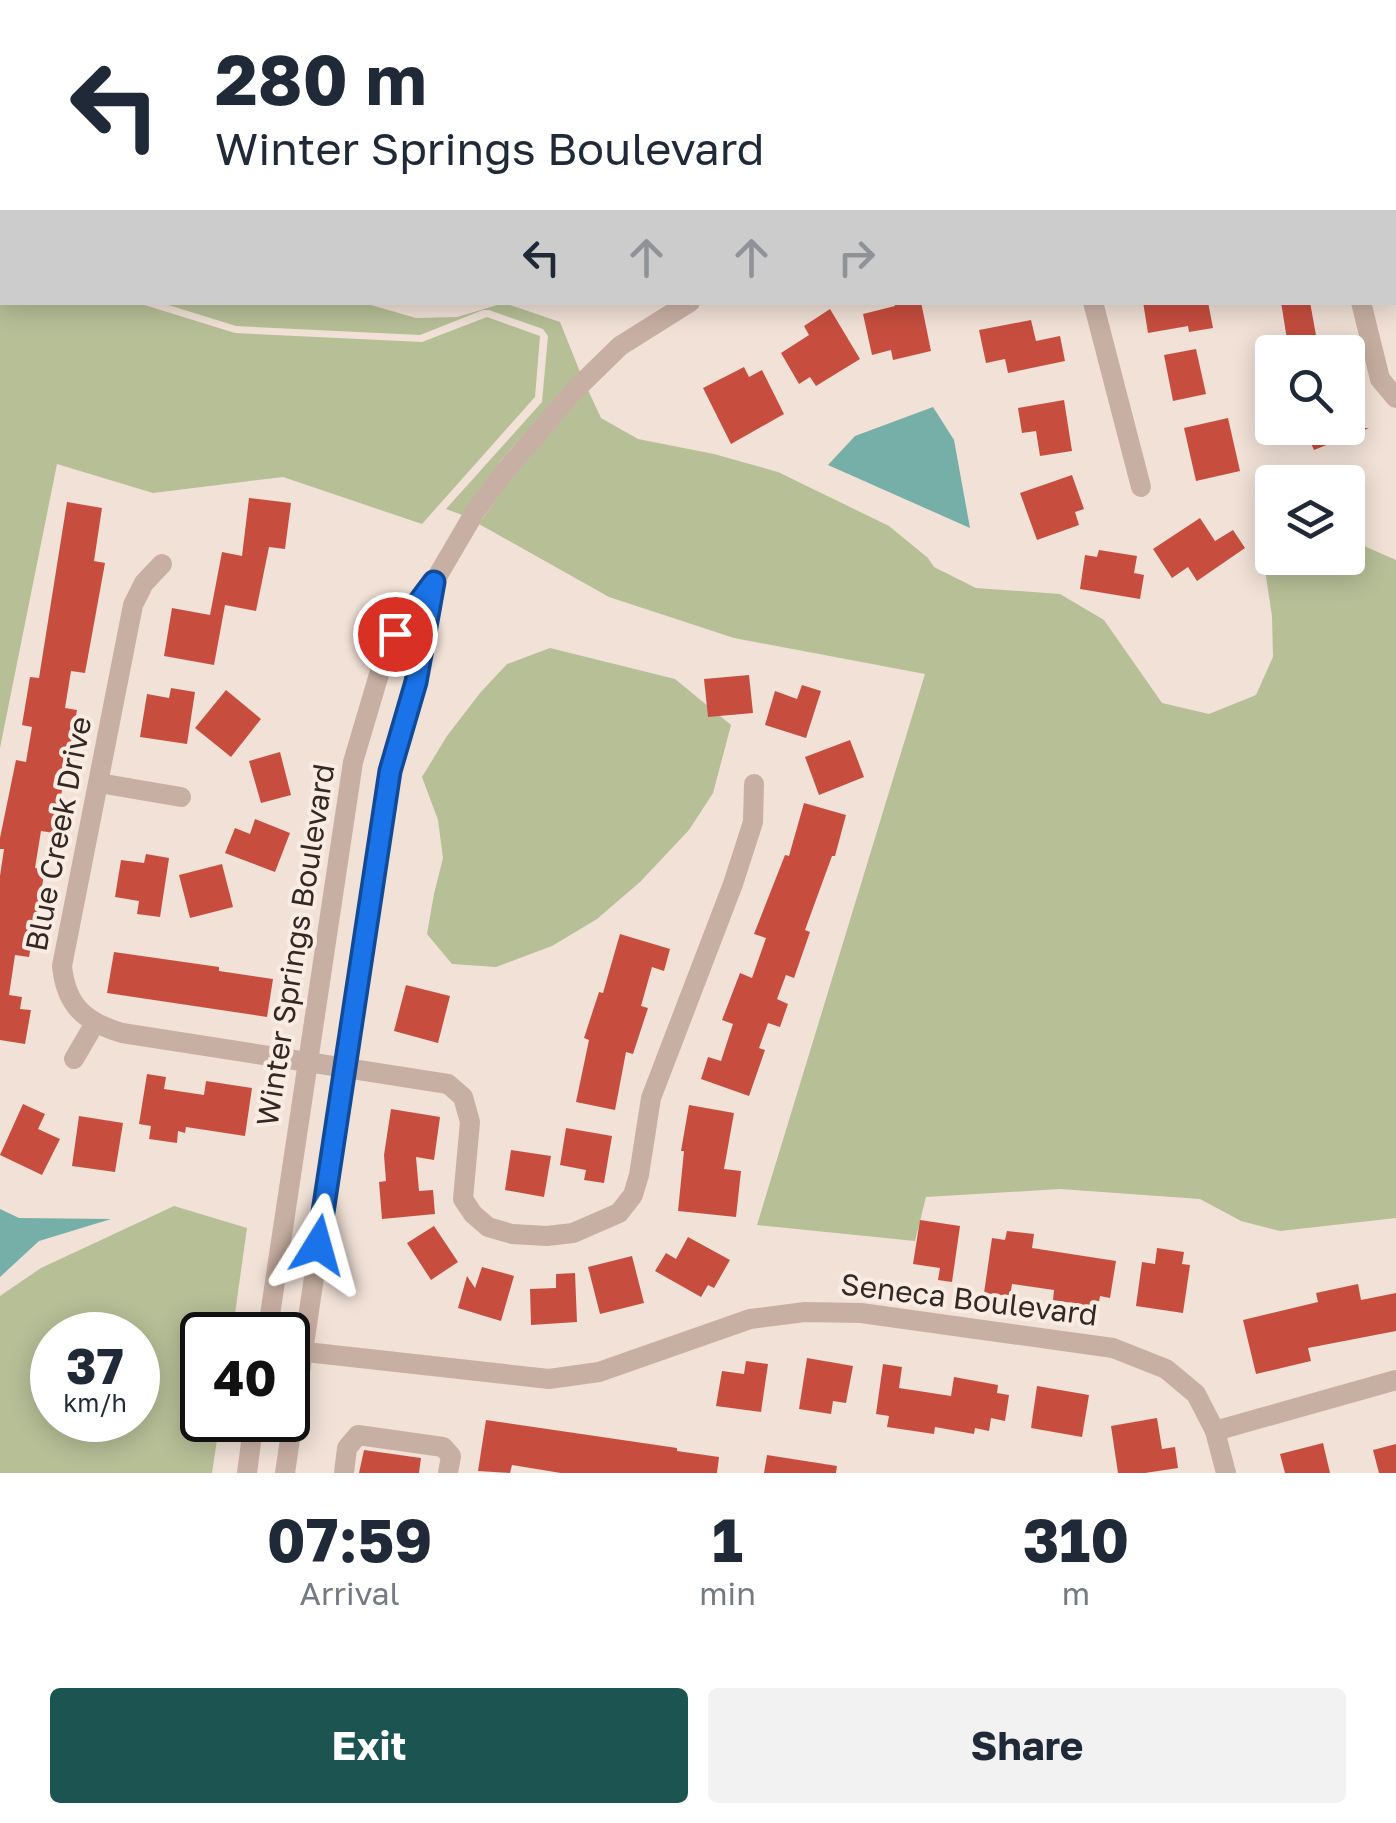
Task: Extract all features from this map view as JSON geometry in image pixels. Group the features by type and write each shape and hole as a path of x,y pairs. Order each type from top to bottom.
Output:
{"street":[{"name":"Winter Springs Boulevard","path":"270,1312 349,787 358,744 395,634 434,582 504,472 576,388 620,346 685,305"},
{"path":"1093,305 1141,487"},
{"path":"1362,305 1380,379 1396,398"},
{"name":"Blue Creek Drive","path":"95,1023 78,1010 69,996 62,966 134,606 144,583 162,564"},
{"name":"Winter Springs Boulevard","path":"302,1312 386,791 416,682 434,582"},
{"path":"99,783 182,797"},
{"path":"74,1059 95,1023 122,1034 448,1084 463,1097 470,1122 463,1199 473,1214 488,1227 512,1234 573,1234 619,1214 633,1195 648,1109 733,884 753,822 754,784"},
{"path":"349,787 386,791"},
{"name":"Seneca Boulevard","path":"310,1353 549,1379 598,1372 750,1319 805,1312 861,1312 1113,1348 1166,1369 1196,1394 1214,1430 1226,1473"},
{"path":"1214,1430 1396,1380"},
{"path":"344,1473 347,1448 358,1436 442,1447 451,1456 448,1473"},
{"path":"246,1473 251,1442"},
{"name":"Winter Springs Boulevard","path":"284,1473 287,1442"}],"green space":[{"path":"0,305 144,305 235,333 422,342 487,317 540,336 535,397 422,524 283,477 153,493 57,464 0,748"},
{"path":"168,305 371,305 416,318 457,317 510,305 560,322 580,372 500,461 462,515 446,509 542,402 548,336 543,329 489,310 420,335 236,326"},
{"path":"588,390 601,418 638,439 778,472 889,526 934,567 976,588 1060,594 1104,620 1162,703 1209,714 1256,695 1273,657 1266,575 1365,575 1365,546 1396,560 1396,1218 1280,1231 1241,1221 1200,1199 1060,1189 926,1197 915,1241 757,1225 925,674 734,638 609,597 479,524 512,477"},
{"path":"550,648 675,679 731,725 713,793 689,830 640,882 597,919 552,946 496,967 452,964 427,934 443,858 438,820 422,777 447,736 507,664"},
{"path":"174,1206 247,1228 235,1312 180,1312 180,1442 217,1442 212,1473 0,1473 0,1296 41,1268"}],"water":[{"path":"933,407 954,440 970,528 828,465 855,436"},
{"path":"0,1209 19,1218 111,1219 39,1241 0,1277"}],"building":[{"path":"922,305 931,351 893,360 891,350 872,355 863,314 895,306"},
{"path":"1143,305 1209,305 1213,328 1189,332 1188,326 1148,333"},
{"path":"1281,305 1311,305 1316,335 1286,335"},
{"path":"830,309 860,359 816,386 810,377 799,384 781,353 809,335 804,326"},
{"path":"1031,320 1036,341 1060,336 1065,361 1008,373 1005,359 986,363 979,330"},
{"path":"1196,349 1206,394 1173,401 1164,355"},
{"path":"744,367 749,377 762,370 784,414 731,444 703,388"},
{"path":"1064,400 1072,451 1040,456 1036,431 1022,433 1018,408"},
{"path":"1228,418 1240,471 1196,481 1184,428"},
{"path":"1072,475 1084,509 1075,512 1079,525 1037,540 1020,493"},
{"path":"249,498 291,503 285,549 269,547 256,611 225,605 214,665 164,656 172,608 210,615 222,552 242,556"},
{"path":"67,502 102,508 94,561 105,563 85,673 71,671 65,708 77,710 54,833 41,831 35,868 45,870 29,957 15,955 9,995 22,997 20,1009 31,1010 25,1044 0,1040 0,876 4,849 0,849 0,838 16,760 26,762 32,727 22,725 30,677 39,678"},
{"path":"1200,518 1215,541 1233,530 1245,548 1197,581 1188,567 1172,578 1153,549"},
{"path":"1099,550 1137,556 1134,573 1144,575 1140,599 1080,589 1085,555 1097,557"},
{"path":"749,675 753,713 708,717 704,679"},
{"path":"802,685 821,691 806,738 765,725 775,691 797,699"},
{"path":"171,688 195,692 187,744 140,737 147,694 169,698"},
{"path":"226,690 261,719 231,757 195,728"},
{"path":"850,740 864,777 819,795 805,757"},
{"path":"280,752 291,795 261,803 249,761"},
{"path":"804,803 846,815 835,856 805,930 810,932 794,978 786,975 777,999 788,1004 780,1027 768,1023 759,1048 765,1050 749,1096 701,1079 708,1057 721,1061 733,1024 722,1020 740,973 752,978 766,938 754,934 785,855 789,856"},
{"path":"255,819 290,833 275,872 225,853 235,828 250,834"},
{"path":"146,854 169,858 160,917 137,914 139,901 115,897 121,860 144,863"},
{"path":"222,864 233,907 190,918 179,875"},
{"path":"620,934 670,949 664,971 652,967 641,1006 648,1008 633,1054 626,1052 615,1110 576,1102 589,1040 584,1038 599,992 603,993"},
{"path":"114,952 273,979 267,1017 107,993"},
{"path":"406,985 450,996 438,1043 394,1031"},
{"path":"147,1074 166,1077 164,1089 204,1095 206,1081 252,1088 245,1136 186,1127 185,1133 178,1131 177,1143 149,1139 151,1126 139,1124"},
{"path":"23,1104 45,1114 38,1129 60,1139 42,1175 0,1155"},
{"path":"689,1105 734,1113 724,1169 741,1171 736,1217 678,1211 681,1151"},
{"path":"391,1109 440,1117 434,1160 416,1157 419,1191 433,1190 435,1214 382,1219 379,1182 386,1181 384,1155"},
{"path":"79,1116 123,1123 115,1172 72,1166"},
{"path":"566,1128 612,1136 604,1183 584,1180 586,1170 560,1165"},
{"path":"511,1150 551,1156 544,1197 505,1190"},
{"path":"920,1220 960,1226 952,1282 938,1280 940,1268 913,1264"},
{"path":"434,1226 458,1262 431,1280 407,1243"},
{"path":"1007,1231 1034,1234 1032,1248 1116,1261 1110,1298 1100,1296 1098,1307 1053,1300 1054,1290 1012,1284 1010,1296 984,1293 992,1238 1005,1240"},
{"path":"688,1237 730,1260 714,1288 708,1285 701,1297 655,1271 666,1253 676,1259"},
{"path":"1157,1248 1184,1252 1182,1264 1190,1265 1183,1313 1136,1306 1142,1262 1155,1264"},
{"path":"632,1256 644,1303 600,1314 588,1267"},
{"path":"482,1267 514,1276 501,1321 458,1308 467,1276 475,1288"},
{"path":"575,1273 577,1322 531,1325 530,1289 556,1288 556,1274"},
{"path":"1358,1284 1361,1300 1396,1293 1396,1331 1308,1348 1311,1361 1256,1374 1243,1320 1318,1302 1316,1293"},
{"path":"807,1358 853,1366 846,1403 833,1401 831,1414 799,1409"},
{"path":"746,1361 768,1364 761,1412 716,1406 722,1371 744,1374"},
{"path":"883,1364 902,1367 899,1388 951,1396 954,1377 998,1385 997,1393 1009,1395 1005,1421 991,1418 989,1431 975,1428 974,1434 935,1427 934,1434 887,1427 889,1416 876,1414"},
{"path":"1037,1386 1089,1395 1082,1437 1031,1428"},
{"path":"1157,1418 1162,1449 1175,1447 1178,1468 1118,1473 1111,1426"},
{"path":"486,1420 719,1457 717,1473 561,1473 512,1465 510,1473 478,1471"},
{"path":"1323,1443 1330,1473 1285,1473 1280,1454"},
{"path":"1396,1444 1396,1473 1379,1473 1373,1450"},
{"path":"364,1450 421,1458 419,1473 359,1473"},
{"path":"767,1455 837,1466 836,1473 764,1473"}],"route":[{"path":"318,1245 390,771 416,682 434,582 395,634"}]}
